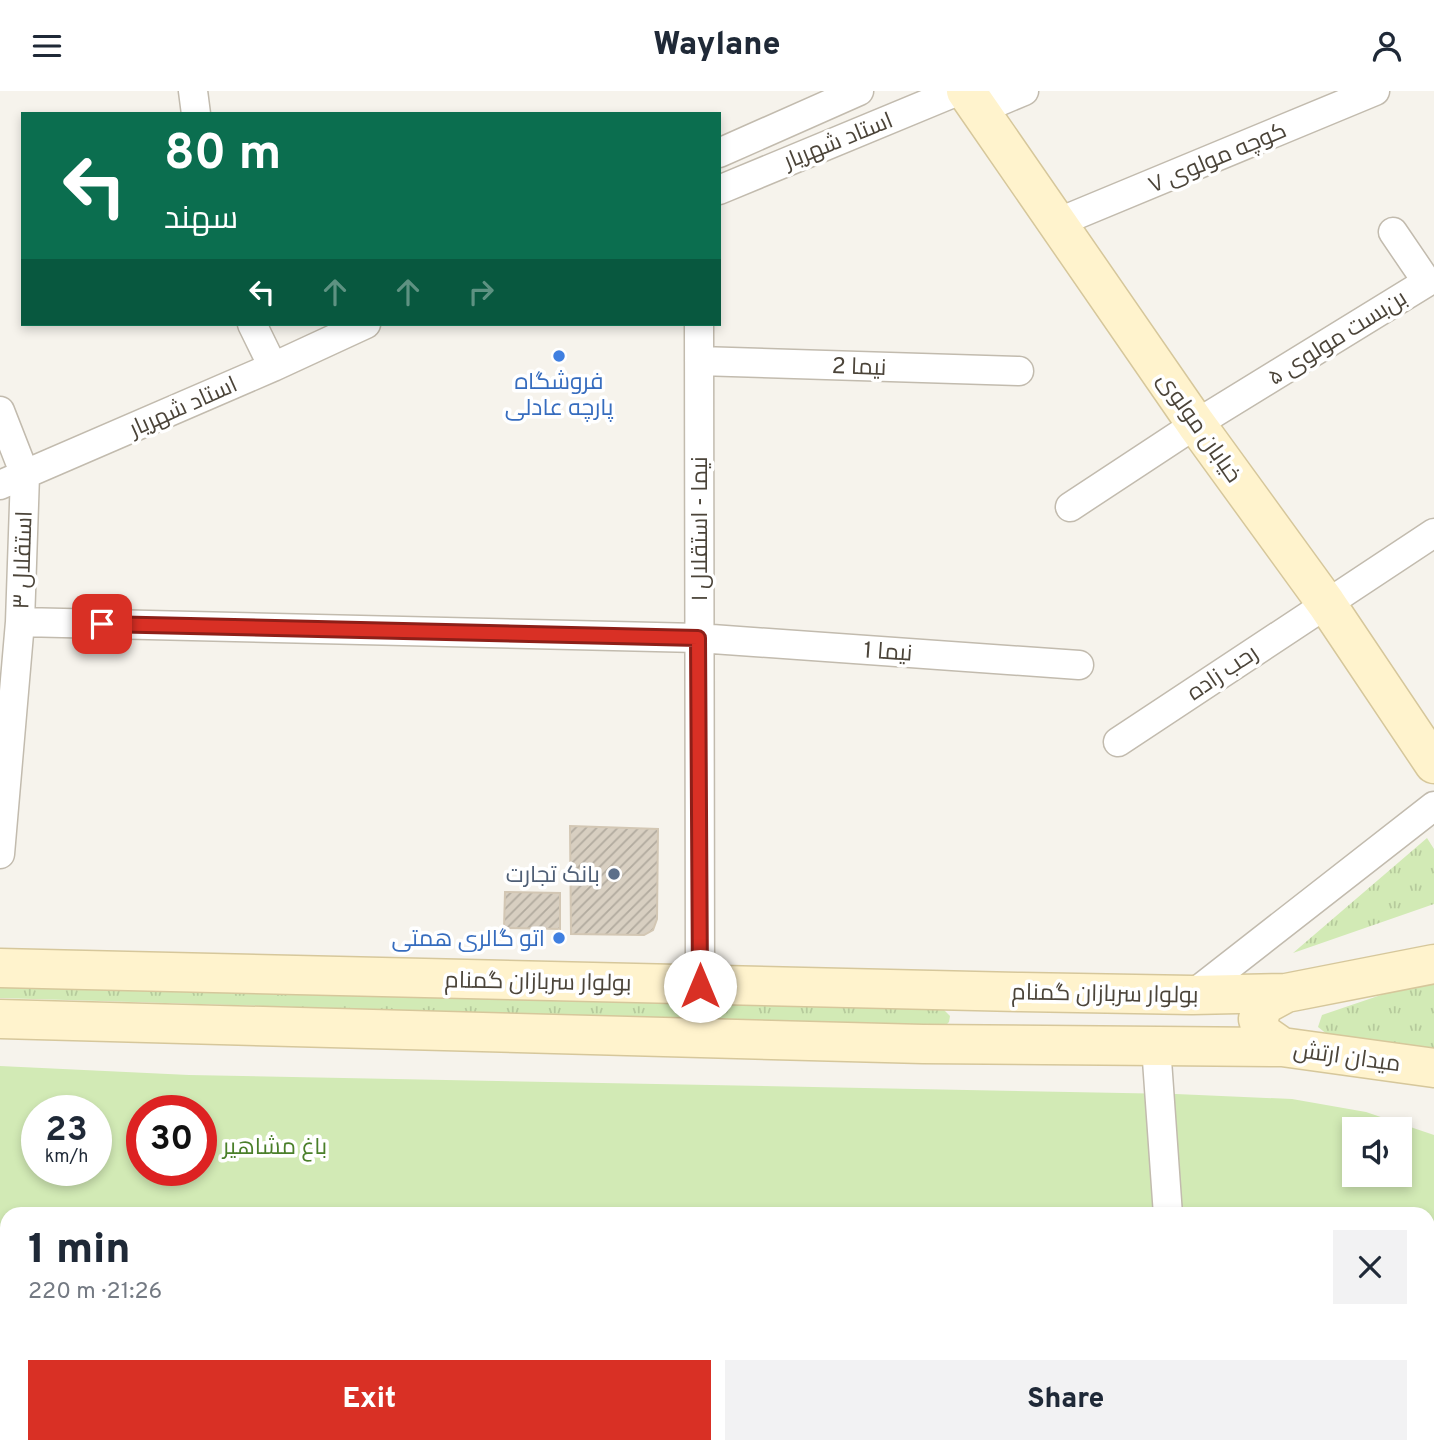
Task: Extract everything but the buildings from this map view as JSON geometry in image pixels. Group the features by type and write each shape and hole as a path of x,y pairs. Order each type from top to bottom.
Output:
{"main road":[{"name":"خیابان مولوی","path":"968,97 1059,222 1196,424 1326,603 1434,764"},
{"name":"میدان ارتش","path":"1434,964 1286,993 1264,1005 1258,1019 1262,1033 1282,1047 1434,1068"},
{"name":"بولوار سربازان گمنام","path":"0,968 700,986 1192,995 1286,993"},
{"path":"1021,992 1022,1045"},
{"path":"0,1019 1022,1045 1282,1047"}],"street":[{"path":"193,91 196,112"},
{"name":"استاد شهریار","path":"721,152 859,91"},
{"path":"968,97 1024,91"},
{"name":"کوچه مولوی ۷","path":"1059,222 1375,91"},
{"name":"استاد شهریار","path":"721,189 968,97"},
{"name":"بن‌بست مولوی ۵","path":"1196,424 1427,282 1393,232"},
{"path":"253,326 273,367"},
{"name":"استاد شهریار","path":"13,480 362,326"},
{"name":"نیما - استقلال ۱","path":"699,326 700,986"},
{"name":"نیما 2","path":"699,361 1020,371"},
{"path":"0,411 13,480"},
{"path":"1070,507 1196,424"},
{"name":"استقلال ۳","path":"0,854 20,622 13,480"},
{"name":"رحب زاده","path":"1118,742 1434,533"},
{"name":"نیما 1","path":"20,622 698,638 1079,664"},
{"path":"1192,995 1434,806"},
{"path":"1156,1046 1167,1207"}],"green space":[{"path":"1427,838 1434,849 1434,904 1293,953"},
{"path":"1434,977 1434,1055 1328,1035 1318,1027 1322,1015"},
{"path":"0,982 942,1008 950,1016 944,1027 0,998"},
{"name":"باغ مشاهیر","path":"0,1066 189,1075 1176,1094 1292,1099 1381,1117 1342,1117 1342,1187 1412,1187 1412,1128 1434,1135 1434,1207 0,1207"}],"place":[{"name":"فروشگاه پارچه عادلی","path":"559,356"},
{"name":"بانک تجارت","path":"614,874"},
{"name":"اتو گالری همتی","path":"559,938"}],"route":[{"path":"102,624 698,638 700,986"}]}
